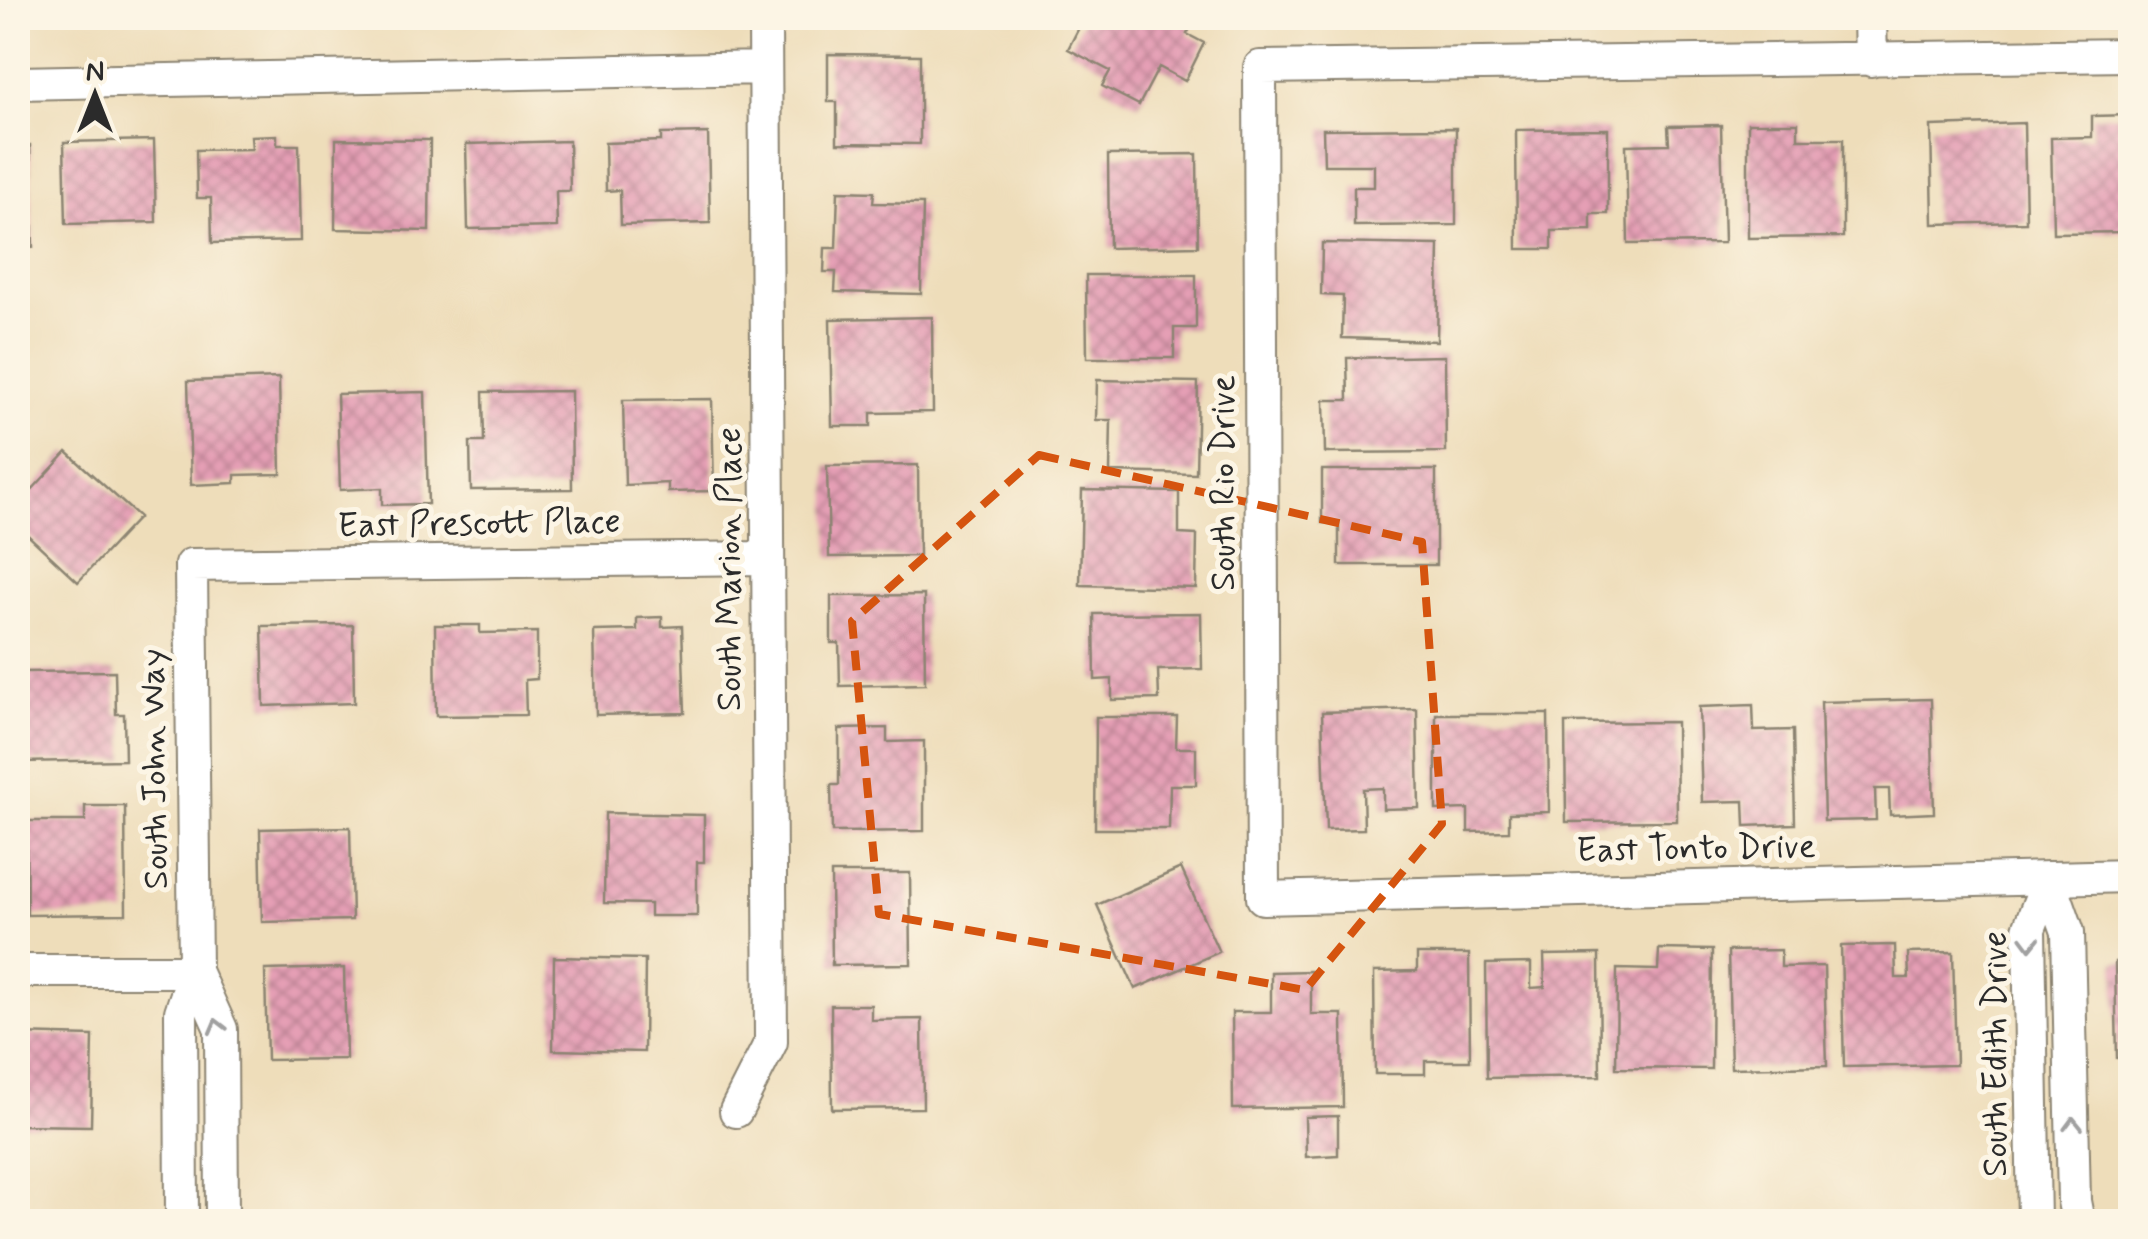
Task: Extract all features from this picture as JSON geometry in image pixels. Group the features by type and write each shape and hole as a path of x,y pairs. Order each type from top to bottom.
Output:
{"street":[{"name":"South Marion Place","path":"736,1112 770,1042 764,18"},
{"path":"1870,18 1871,60 2130,56"},
{"name":"South Rio Drive","path":"1263,898 1260,67 1871,60"},
{"path":"18,83 765,68"},
{"name":"East Prescott Place","path":"191,566 767,558"},
{"name":"South John Way","path":"182,1222 182,1012 195,971 191,566"},
{"name":"East Tonto Drive","path":"1263,898 2130,876"},
{"name":"South Edith Drive","path":"2048,878 2068,932 2074,1200 2078,1222"},
{"name":"South Edith Drive","path":"2034,1222 2029,929 2048,878"},
{"path":"18,971 195,971"},
{"name":"South John Way","path":"195,971 221,1030 222,1222"},
{"path":"2030,1062 2072,1061"},
{"path":"181,1138 222,1137"}],"highlighted area":[{"path":"1039,455 1422,542 1442,824 1305,990 879,914 852,621"}],"building":[{"path":"1084,18 1196,18 1187,34 1204,43 1185,81 1159,67 1139,105 1102,86 1110,71 1068,49"},
{"path":"828,54 920,55 920,144 837,143 837,102 828,102"},
{"path":"2130,115 2130,232 2053,233 2051,138 2092,137 2092,116"},
{"path":"1748,123 1798,123 1798,139 1843,139 1843,237 1748,238"},
{"path":"2024,123 2026,222 1933,224 1931,126"},
{"path":"1721,125 1724,243 1628,244 1626,145 1669,144 1668,126"},
{"path":"1456,128 1456,225 1354,226 1354,187 1374,187 1374,165 1324,165 1323,129"},
{"path":"1608,129 1608,214 1591,214 1591,230 1552,231 1552,249 1517,249 1516,130"},
{"path":"708,133 710,223 621,225 620,190 606,191 605,143 661,141 661,134"},
{"path":"277,135 277,145 299,145 301,241 212,243 211,198 197,198 196,150 252,149 251,136"},
{"path":"336,139 430,140 429,231 335,229"},
{"path":"154,140 156,222 66,224 64,142"},
{"path":"569,141 570,191 556,191 557,227 468,229 466,144"},
{"path":"18,145 30,145 33,247 18,247"},
{"path":"1197,154 1198,246 1109,248 1108,155"},
{"path":"838,191 874,192 873,203 923,204 921,294 835,292 836,272 824,272 825,248 836,248"},
{"path":"1322,243 1439,245 1437,341 1342,338 1343,296 1321,295"},
{"path":"1086,275 1196,275 1196,328 1174,328 1174,358 1087,358"},
{"path":"932,317 933,412 871,413 871,426 832,426 830,319"},
{"path":"1445,356 1446,452 1325,453 1324,400 1348,400 1347,358"},
{"path":"279,378 281,474 235,475 235,483 191,485 188,381"},
{"path":"1097,380 1198,382 1196,474 1110,472 1111,420 1096,420"},
{"path":"571,391 572,489 471,490 470,442 484,442 483,392"},
{"path":"425,392 428,504 382,505 382,488 340,490 337,394"},
{"path":"712,399 714,491 668,492 668,483 625,485 623,400"},
{"path":"67,452 139,517 78,582 18,526 18,505"},
{"path":"918,465 919,556 829,557 827,466"},
{"path":"1322,470 1436,470 1436,565 1339,565 1339,523 1322,523"},
{"path":"1082,490 1179,492 1179,534 1197,535 1196,588 1080,585"},
{"path":"924,595 925,684 840,686 839,643 831,643 831,596"},
{"path":"1201,613 1202,669 1158,670 1159,699 1112,700 1112,679 1095,680 1094,614"},
{"path":"662,617 662,627 682,626 685,713 596,715 594,631 637,630 637,618"},
{"path":"353,625 354,703 264,706 262,626"},
{"path":"435,625 480,625 480,633 537,632 537,679 525,680 526,715 436,716"},
{"path":"115,671 116,714 124,714 125,760 20,762 19,672"},
{"path":"1931,699 1934,813 1890,815 1889,789 1875,789 1876,820 1824,821 1821,702"},
{"path":"1753,705 1754,731 1793,730 1795,824 1745,826 1744,801 1702,802 1699,707"},
{"path":"1417,709 1419,808 1383,809 1383,788 1363,789 1364,829 1326,830 1322,712"},
{"path":"1436,714 1548,714 1549,812 1509,813 1509,831 1468,832 1468,809 1436,810"},
{"path":"2126,716 2130,716 2130,791 2127,791"},
{"path":"1096,717 1177,717 1176,748 1196,748 1196,785 1170,785 1169,829 1095,829"},
{"path":"1676,722 1677,821 1566,822 1565,723"},
{"path":"887,728 887,742 924,741 924,831 832,832 831,785 839,785 839,729"},
{"path":"85,806 125,806 126,914 27,915 26,821 85,821"},
{"path":"605,813 704,815 704,862 697,862 697,916 650,916 650,904 604,903"},
{"path":"350,827 352,920 262,922 260,829"},
{"path":"1181,868 1219,952 1135,989 1097,905"},
{"path":"831,873 910,873 911,964 832,965"},
{"path":"1895,945 1896,978 1909,978 1908,953 1953,952 1956,1065 1844,1067 1841,946"},
{"path":"1659,949 1712,950 1711,1069 1616,1068 1617,969 1658,970"},
{"path":"1781,950 1781,967 1824,966 1827,1066 1731,1068 1728,951"},
{"path":"1417,954 1469,954 1470,1061 1425,1061 1425,1074 1375,1074 1374,972 1417,971"},
{"path":"1599,954 1600,1076 1487,1078 1486,964 1531,963 1531,988 1545,987 1544,955"},
{"path":"554,957 645,959 644,1052 553,1050"},
{"path":"2130,961 2130,1058 2117,1058 2115,962"},
{"path":"344,968 346,1059 267,1060 265,970"},
{"path":"1311,971 1311,1014 1342,1014 1343,1107 1233,1109 1232,1012 1271,1012 1271,972"},
{"path":"831,1005 871,1005 871,1020 922,1019 923,1108 832,1109"},
{"path":"18,1034 93,1036 91,1126 18,1125"},
{"path":"1338,1116 1338,1155 1306,1157 1305,1117"}]}
